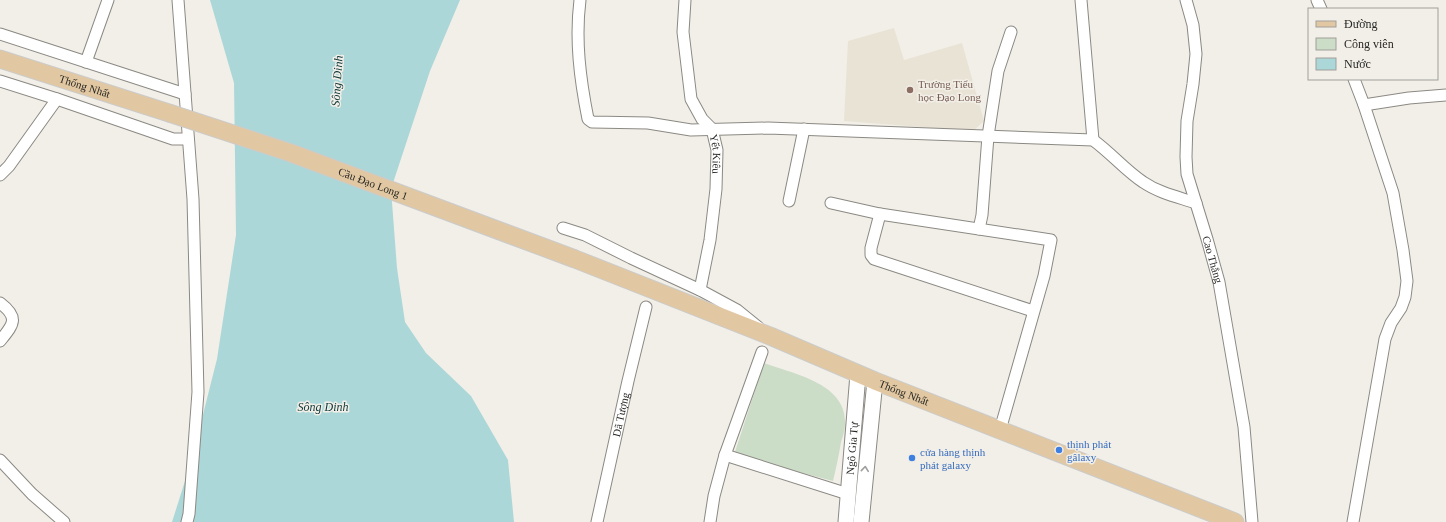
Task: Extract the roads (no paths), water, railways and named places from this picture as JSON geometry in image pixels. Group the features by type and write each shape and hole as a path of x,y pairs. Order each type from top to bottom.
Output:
{"main road":[{"name":"Thống Nhất","path":"0,59 169,113"},
{"name":"Cầu Đạo Long 1","path":"169,113 291,153 575,259"},
{"name":"Thống Nhất","path":"575,259 770,336 875,381 1235,522"},
{"name":"Ngô Gia Tự","path":"858,374 855,494 860,522"},
{"name":"Ngô Gia Tự","path":"846,522 855,494 875,381"}],"street":[{"path":"86,62 108,0"},
{"path":"178,0 193,199 198,392 189,514 187,522"},
{"path":"580,0 577,47 582,88 588,119 592,122 648,123 691,130 768,128 1093,140 1142,182 1156,189 1196,203"},
{"name":"Yết Kiêu","path":"684,0 683,32 691,98 702,119 712,129 717,150 716,189 710,240 700,290"},
{"path":"1081,0 1093,140"},
{"name":"Cao Thắng","path":"1186,0 1193,25 1196,54 1194,84 1187,121 1187,174 1207,239 1218,282 1244,427 1252,522"},
{"path":"979,229 982,215 988,136 998,71 1011,32"},
{"path":"0,34 185,94"},
{"path":"1352,522 1385,339 1391,323 1401,308 1405,297 1406,281 1403,250 1393,192 1354,80"},
{"path":"0,81 173,139 188,139"},
{"path":"1364,105 1409,98 1446,97"},
{"path":"0,175 9,166 57,99"},
{"path":"789,201 804,129"},
{"path":"831,203 880,214 1051,240 1044,276 1000,430"},
{"path":"880,214 871,248 871,256 874,259 1033,311"},
{"path":"563,228 585,235 700,290 737,310 770,336"},
{"path":"0,303 9,309 13,316 12,327 0,342"},
{"name":"Dã Tượng","path":"597,522 646,307"},
{"path":"710,522 714,496 725,454 762,352"},
{"path":"725,454 855,494"},
{"path":"0,460 32,494 64,522"}],"water":[{"name":"Sông Dinh","path":"210,0 460,0 430,71 391,189 397,268 405,322 426,353 471,396 508,460 514,522 172,522 191,462 217,359 236,235 234,83"}],"place":[{"name":"Trường Tiểu học Đạo Long","path":"910,90"},
{"name":"thịnh phát gâlaxy","path":"1059,450"},
{"name":"cửa hàng thịnh phát galaxy","path":"912,458"}]}
